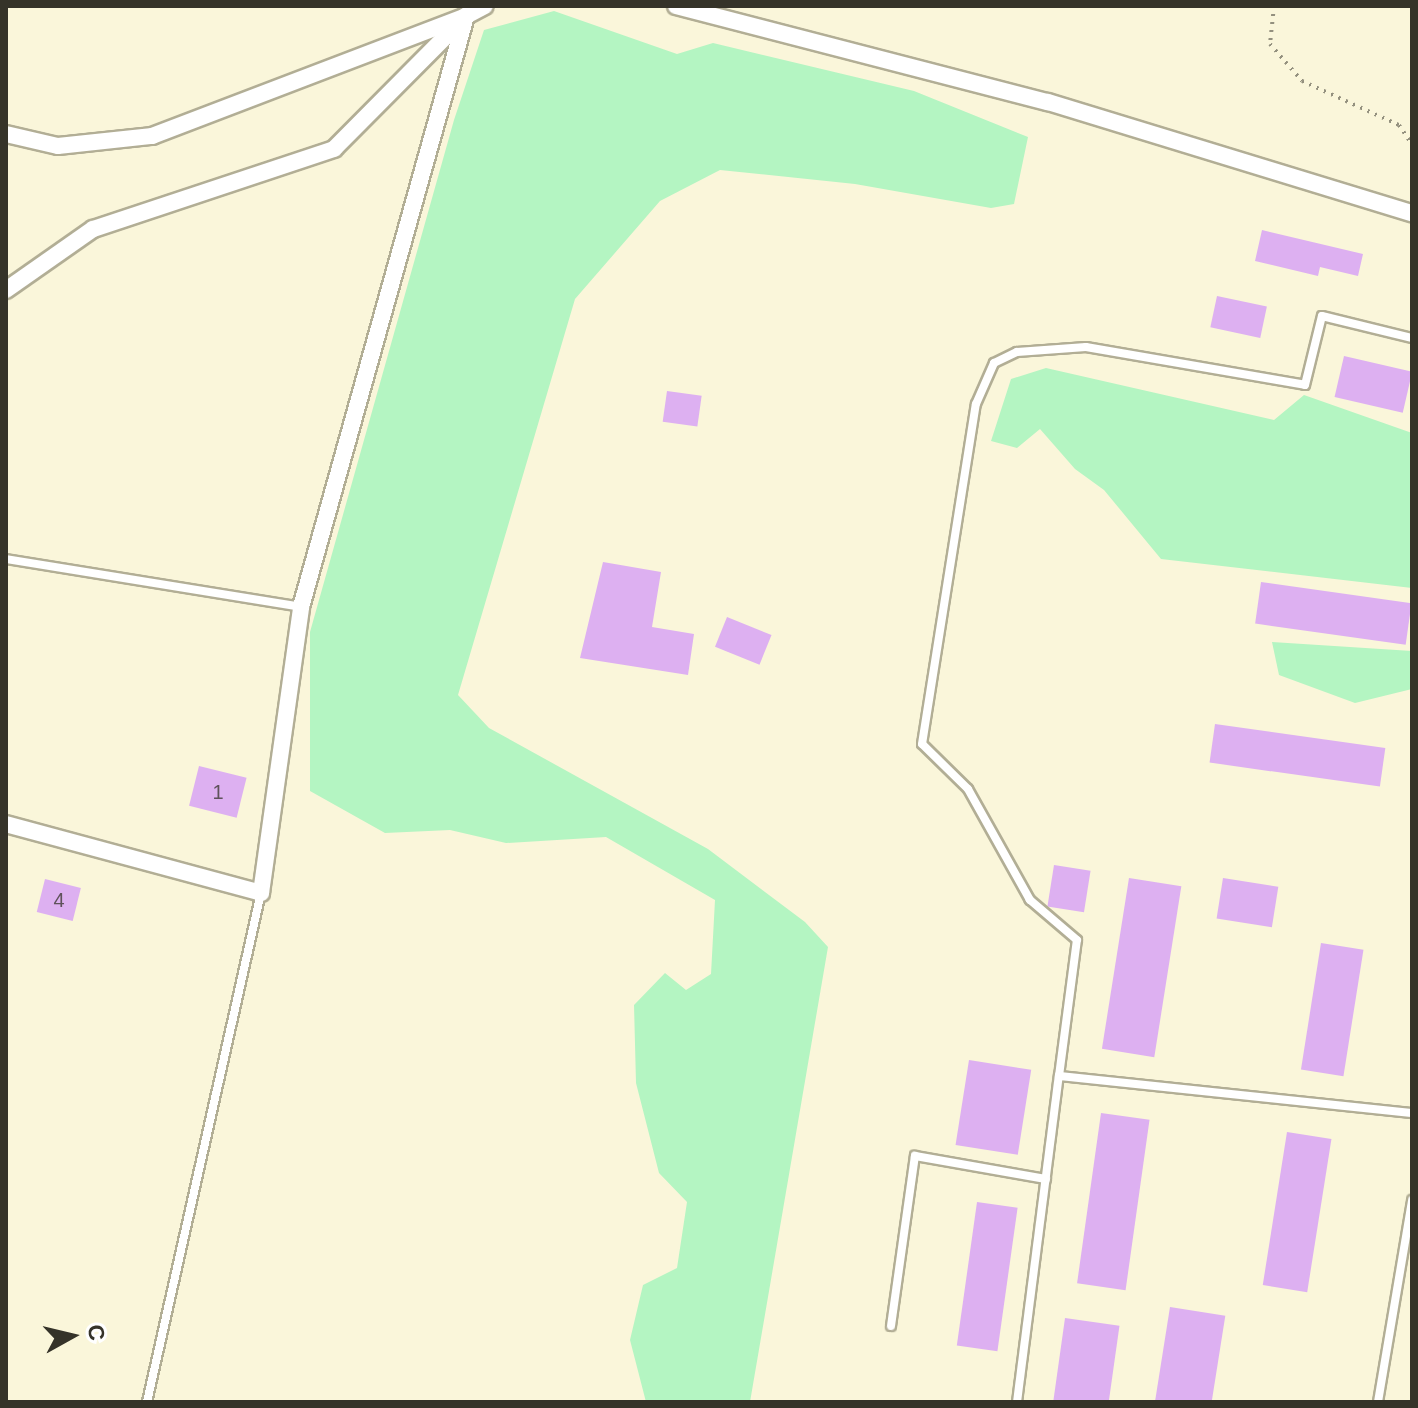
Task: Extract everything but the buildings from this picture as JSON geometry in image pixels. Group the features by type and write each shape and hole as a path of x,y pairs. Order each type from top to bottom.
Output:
{"street":[{"path":"6,134 58,146 152,136 466,16 485,6"},
{"path":"676,6 1048,102 1412,213"},
{"path":"6,290 93,229 334,149 466,16"},
{"path":"6,824 261,893 301,607 466,16"}],"lane":[{"path":"1017,1402 1077,940 1030,900 968,789 922,744 976,404 994,363 1017,352 1086,347 1305,385 1322,316 1412,338"},
{"path":"6,559 301,607"},
{"path":"147,1402 261,893"},
{"path":"1059,1076 1412,1113"},
{"path":"891,1326 915,1156 1046,1179"},
{"path":"1378,1402 1412,1200"}],"path":[{"path":"1274,6 1270,44 1302,81 1399,125 1412,144"}],"green space":[{"path":"554,11 677,54 713,43 914,91 1028,137 1014,204 991,208 855,184 720,170 660,201 575,299 458,695 489,728 708,849 805,922 828,947 750,1402 646,1402 630,1340 643,1285 677,1268 687,1202 659,1173 636,1083 634,1005 665,973 686,990 711,974 715,900 606,837 506,843 450,830 385,833 310,791 310,632 454,120 484,30"},
{"path":"1046,368 1274,420 1304,395 1412,433 1412,588 1161,559 1104,490 1075,469 1040,429 1017,448 991,441 1011,379"},
{"path":"1272,642 1412,651 1412,689 1355,703 1279,675"}]}
